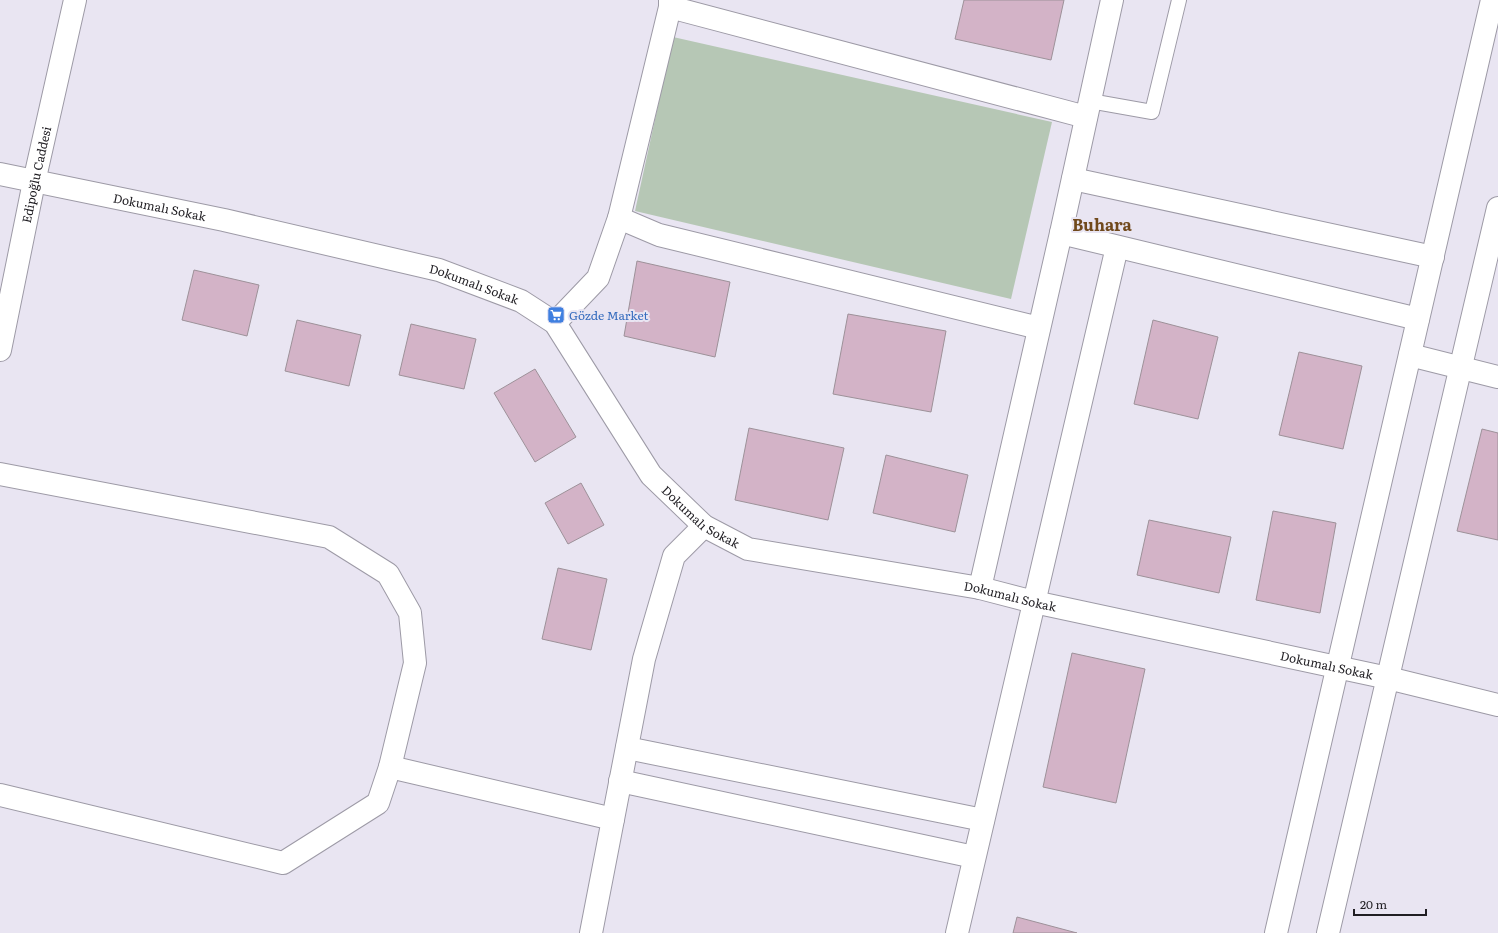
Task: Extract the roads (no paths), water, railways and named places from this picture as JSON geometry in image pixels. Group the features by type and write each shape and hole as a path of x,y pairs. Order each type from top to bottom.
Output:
{"street":[{"name":"Edipoğlu Caddesi","path":"0,350 34,182 75,0"},
{"path":"980,588 1061,233 1112,0"},
{"path":"1276,933 1492,0"},
{"path":"555,323 598,278 619,218 670,4 1088,109"},
{"name":"Dokumalı Sokak","path":"0,174 224,220 439,270 521,301 555,323 651,475 704,526 748,549 980,588 1034,602 1388,678 1498,705"},
{"path":"1073,179 1433,257"},
{"path":"1328,933 1498,210"},
{"path":"619,218 659,235 1039,328"},
{"path":"1061,233 1418,319"},
{"path":"957,933 1117,247"},
{"path":"1410,355 1498,377"},
{"path":"0,474 329,537 388,574 410,613 415,663 390,767 378,803 283,863 0,795"},
{"path":"591,933 644,659 674,556 704,526"},
{"path":"627,748 983,820"},
{"path":"390,767 613,819"},
{"path":"620,781 974,857"}],"lane":[{"path":"1088,109 1152,112 1179,0"}],"place":[{"name":"Gözde Market","path":"556,315"}],"district":[{"name":"Buhara","path":"1102,224"}]}
